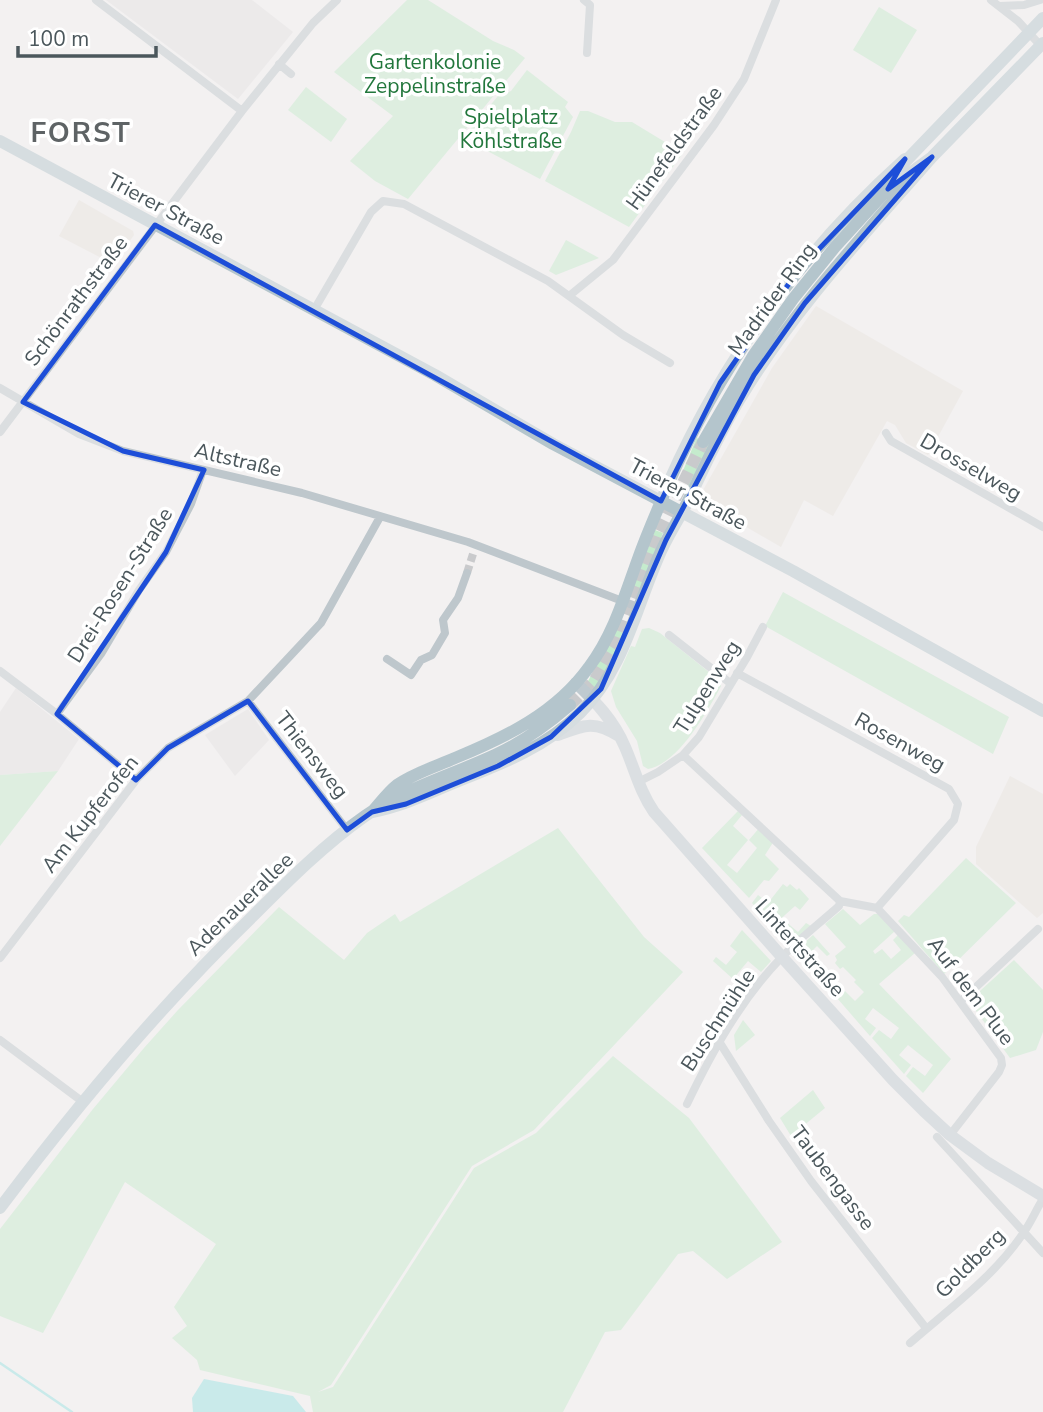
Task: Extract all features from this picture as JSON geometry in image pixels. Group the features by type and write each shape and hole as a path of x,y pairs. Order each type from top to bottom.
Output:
{"main road":[{"name":"Madrider Ring","path":"887,190 905,159 1043,18"},
{"name":"Madrider Ring","path":"703,442 741,374 793,299 835,247 887,190 932,157 1042,44"},
{"name":"Trierer Straße","path":"0,141 435,375 553,444 793,571 1043,712"},
{"path":"372,812 406,804 517,757 551,737 593,699 610,676 619,657 666,540 736,405 767,355 827,276 932,157"},
{"path":"372,812 397,785 511,734 548,709 576,683 602,648 661,501 720,383 766,313 850,211 905,159"},
{"name":"Lintertstraße","path":"576,683 593,699 620,736 638,782 654,812 893,1080 950,1135 1043,1198"},
{"name":"Adenauerallee","path":"0,1208 143,1030 265,904 347,830 411,790 523,740 570,705"},
{"path":"551,737 589,724 608,729 620,736"}],"street":[{"path":"96,0 242,111"},
{"name":"Schönrathstraße","path":"0,432 242,111 313,23 337,0"},
{"path":"584,0 590,5 587,53"},
{"name":"Hünefeldstraße","path":"569,296 613,260 714,125 744,79 776,0"},
{"path":"991,0 1042,44"},
{"path":"1000,6 1024,5 1040,0"},
{"path":"279,64 291,74"},
{"path":"314,310 371,212 383,201 404,204 548,281 623,334 670,363"},
{"name":"Altstraße","path":"0,388 79,434 123,451 302,493 475,549 638,607"},
{"name":"Drosselweg","path":"886,433 891,442 1043,527"},
{"name":"Drei-Rosen-Straße","path":"57,714 101,654 139,590 166,552 191,504 204,470"},
{"name":"Am Kupferofen","path":"0,958 136,780 168,748 248,701 321,623 380,517"},
{"path":"387,659 411,675 421,660 432,655 445,633 443,620 458,598 467,573"},
{"name":"Tulpenweg","path":"638,782 683,755 708,724 763,627"},
{"path":"669,635 730,683"},
{"path":"0,671 136,780"},
{"name":"Rosenweg","path":"737,673 949,789 954,796 958,804 954,820 877,908"},
{"name":"Thiensweg","path":"248,701 347,830"},
{"path":"683,755 840,901 877,908"},
{"name":"Buschmühle","path":"687,1104 743,1006 782,957 839,906 840,901"},
{"name":"Auf dem Plue","path":"877,908 928,961 961,1001 999,1055 1002,1065 999,1072 950,1135"},
{"path":"961,1001 1038,929"},
{"path":"0,1040 83,1102"},
{"name":"Taubengasse","path":"720,1043 811,1181 926,1328"},
{"path":"937,1137 1043,1253"},
{"name":"Goldberg","path":"910,1343 969,1294 1023,1233 1043,1198"}],"highlighted area":[{"path":"932,157 805,303 754,375 666,540 601,689 551,737 498,766 406,804 372,812 347,830 248,701 168,748 136,780 57,714 166,552 204,470 123,451 23,402 155,225 661,501 720,383 797,272 905,159 888,189"}],"shaded area":[{"path":"106,0 252,0 293,32 238,99"},
{"path":"79,200 133,231 134,235 113,264 59,236"},
{"path":"816,306 963,391 928,455 906,443 895,425 887,421 833,516 804,500 781,547 698,499 772,368"},
{"path":"16,688 79,739 58,771 0,775 0,712"},
{"path":"248,709 269,740 235,776 205,735"},
{"path":"1010,776 1043,794 1043,913 1037,918 976,864 976,847"}],"green space":[{"name":"Gartenkolonie Zeppelinstraße","path":"407,0 428,0 525,58 408,199 375,181 350,161 393,116 334,72"},
{"path":"879,7 917,30 891,73 853,50"},
{"name":"Spielplatz Köhlstraße","path":"527,70 568,102 565,107 573,117 540,179 463,138 498,96 511,91"},
{"path":"306,87 347,119 331,142 288,110"},
{"path":"580,111 588,111 615,122 632,122 683,153 629,227 545,181"},
{"path":"566,240 599,258 556,275 549,271"},
{"path":"697,437 699,441 710,444 689,486 680,478"},
{"path":"655,530 663,533 639,591 635,597 631,597 630,594"},
{"path":"783,592 1009,717 993,754 765,626"},
{"path":"620,622 627,625 616,655 593,690 587,683"},
{"path":"649,628 660,633 719,680 721,686 700,722 681,747 659,765 648,769 643,766 637,741 616,707 611,691 631,646 635,647 642,629"},
{"path":"58,771 0,846 0,775"},
{"path":"738,811 742,815 733,826 748,840 727,865 737,873 757,848 749,840 760,827 774,841 765,855 779,869 769,881 764,880 749,898 702,848"},
{"path":"558,828 644,937 683,972 534,1130 472,1166 331,1385 318,1392 333,1387 474,1168 536,1133 613,1056 689,1118 782,1242 727,1279 693,1251 678,1254 621,1330 605,1332 563,1412 313,1412 310,1396 200,1370 197,1360 172,1338 187,1326 174,1307 216,1244 125,1182 43,1333 0,1316 0,1229 144,1048 279,907 344,960 367,933 395,914 400,922"},
{"path":"966,858 1016,903 944,974 898,921 904,915 909,917"},
{"path":"783,884 787,887 790,884 797,890 799,888 809,899 800,910 795,906 776,923 773,920 770,923 752,903 758,895 768,903"},
{"path":"843,909 860,925 878,914 895,931 873,951 875,954 882,949 891,959 901,950 893,940 898,935 915,953 879,984 951,1059 923,1093 906,1076 913,1067 925,1076 933,1065 908,1045 899,1055 911,1065 904,1074 872,1038 879,1030 891,1039 899,1028 873,1008 865,1019 876,1028 870,1036 837,998 845,991 855,1001 864,992 843,967 840,969 835,963 835,956 846,947 825,924"},
{"path":"785,921 798,932 806,923 811,926 789,945 776,930"},
{"path":"742,930 771,961 761,972 748,961 733,979 713,961 716,957 726,965 737,952 730,946"},
{"path":"813,935 830,954 827,956 817,946 809,954 817,964 812,969 795,951"},
{"path":"1014,960 1043,990 1043,1032 1036,1050 1010,1058 969,1001"},
{"path":"743,1020 755,1035 736,1051 734,1035"},
{"path":"813,1090 825,1108 791,1136 780,1118"}],"water":[{"path":"204,1379 293,1396 306,1412 193,1412 192,1398"}],"waterway":[{"path":"0,1363 72,1412"}],"tunnel":[{"path":"570,705 594,681 615,646 657,536 703,442"},
{"path":"467,573 473,554"}],"district":[{"name":"FORST","path":"81,132"}]}
